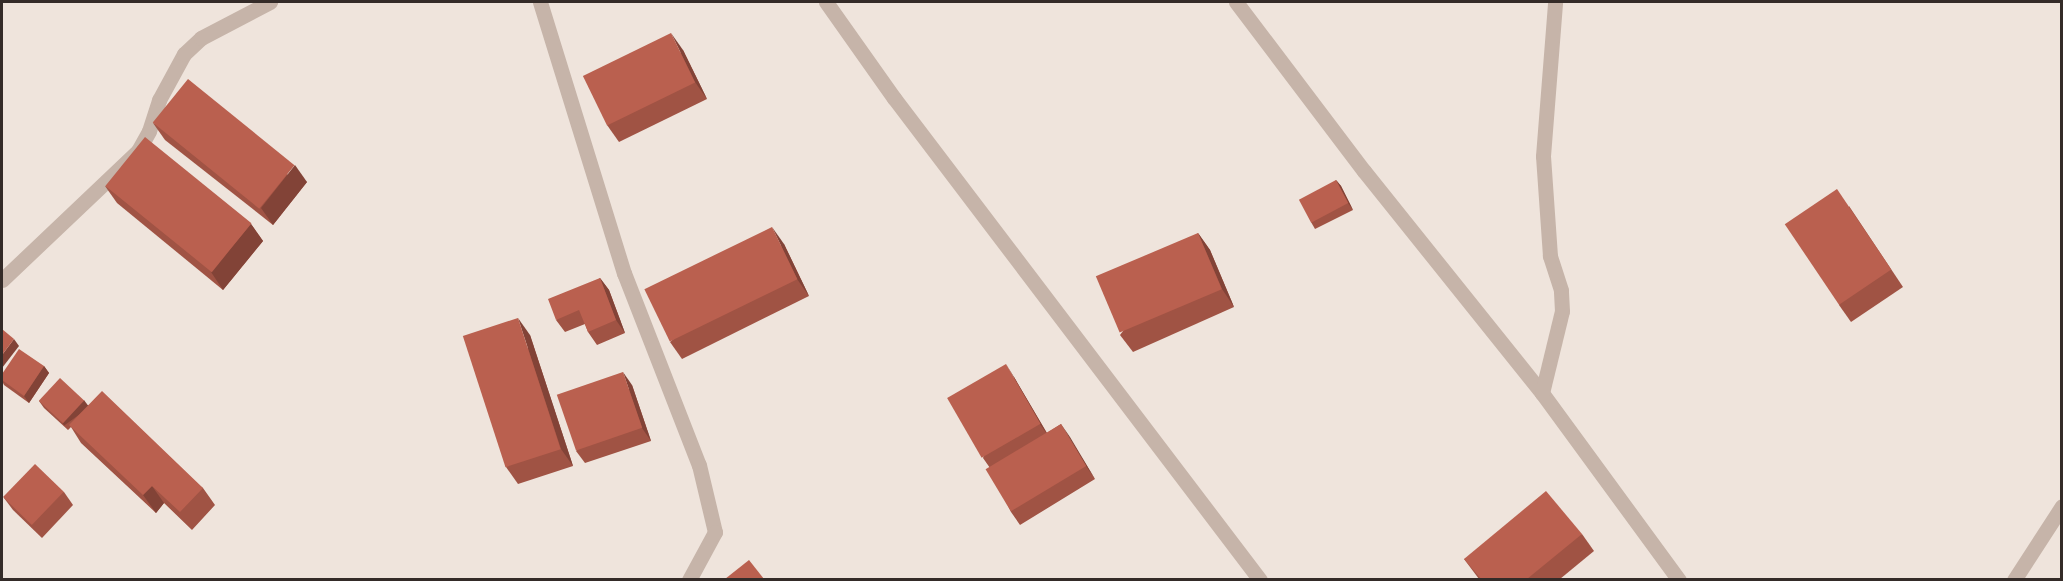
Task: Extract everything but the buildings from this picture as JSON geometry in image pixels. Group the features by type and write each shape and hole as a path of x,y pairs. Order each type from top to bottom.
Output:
{"street":[{"path":"2,280 138,151 149,131 159,100 184,54 201,38 270,2"},
{"path":"540,2 624,273 699,465 715,532 689,579"},
{"path":"826,2 894,98 1260,579"},
{"path":"1236,2 1364,171 1542,393 1679,579"},
{"path":"1542,393 1562,311 1561,290 1548,245 1543,156 1555,2"},
{"path":"2014,579 2061,506"}]}
